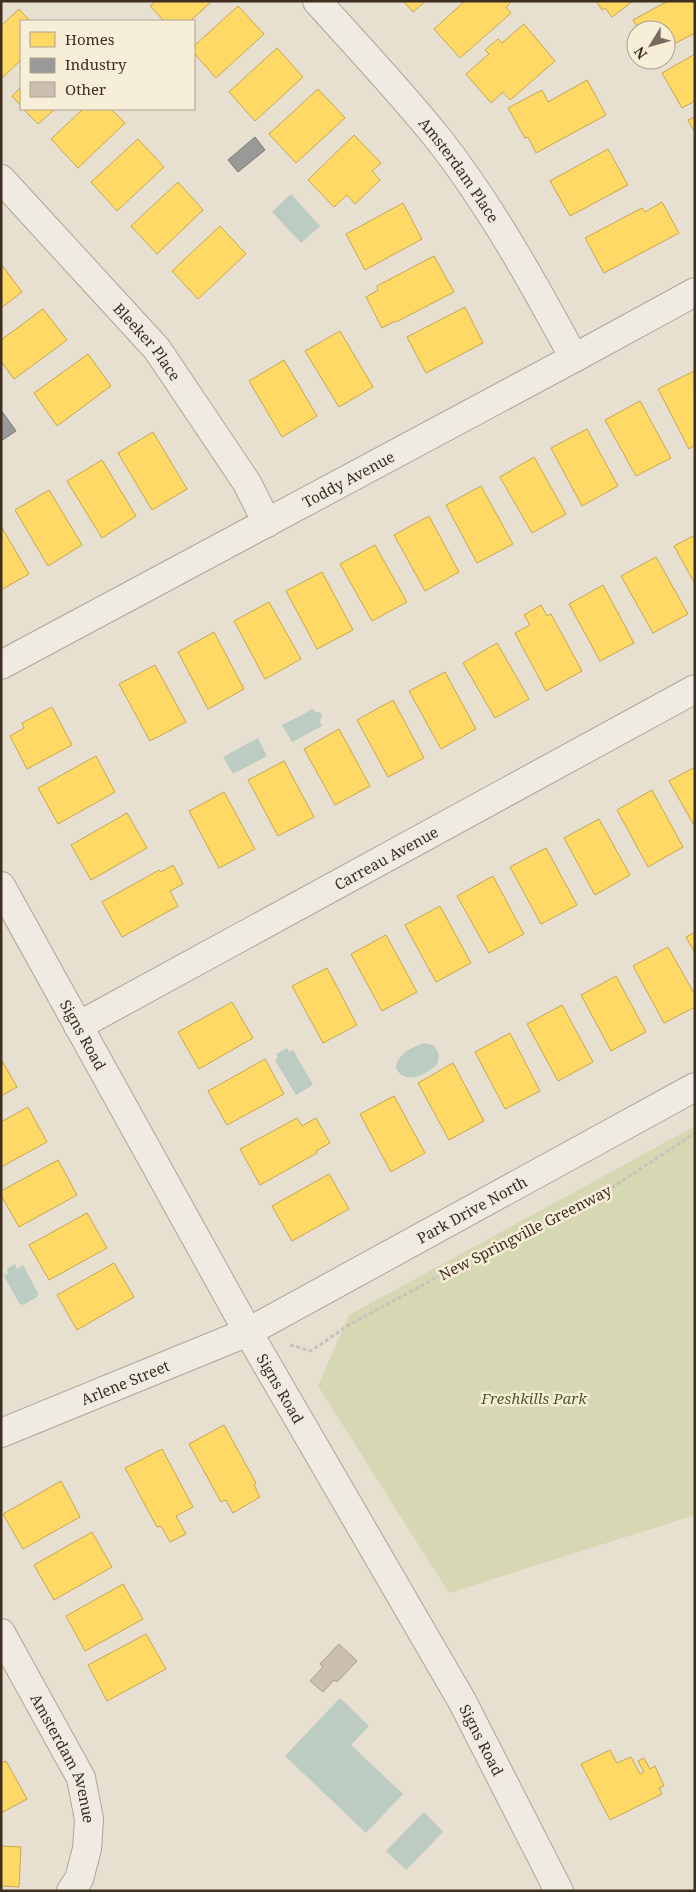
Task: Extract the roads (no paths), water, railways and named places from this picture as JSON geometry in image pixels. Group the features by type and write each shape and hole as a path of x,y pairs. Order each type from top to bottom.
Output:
{"street":[{"name":"Amsterdam Place","path":"317,1 440,142 493,217 534,285 574,358"},
{"name":"Bleeker Place","path":"1,179 157,349 247,483 267,523"},
{"name":"Toddy Avenue","path":"1,665 695,292"},
{"name":"Carreau Avenue","path":"78,1026 695,689"},
{"name":"Signs Road","path":"1,886 248,1332 462,1701 560,1891"},
{"name":"Park Drive North","path":"248,1332 695,1087"},
{"name":"Arlene Street","path":"1,1433 248,1332"},
{"name":"Amsterdam Avenue","path":"1,1633 81,1778 89,1819 87,1849 79,1879 71,1891"}],"park label":[{"name":"Freshkills Park","path":"534,1398"}]}
